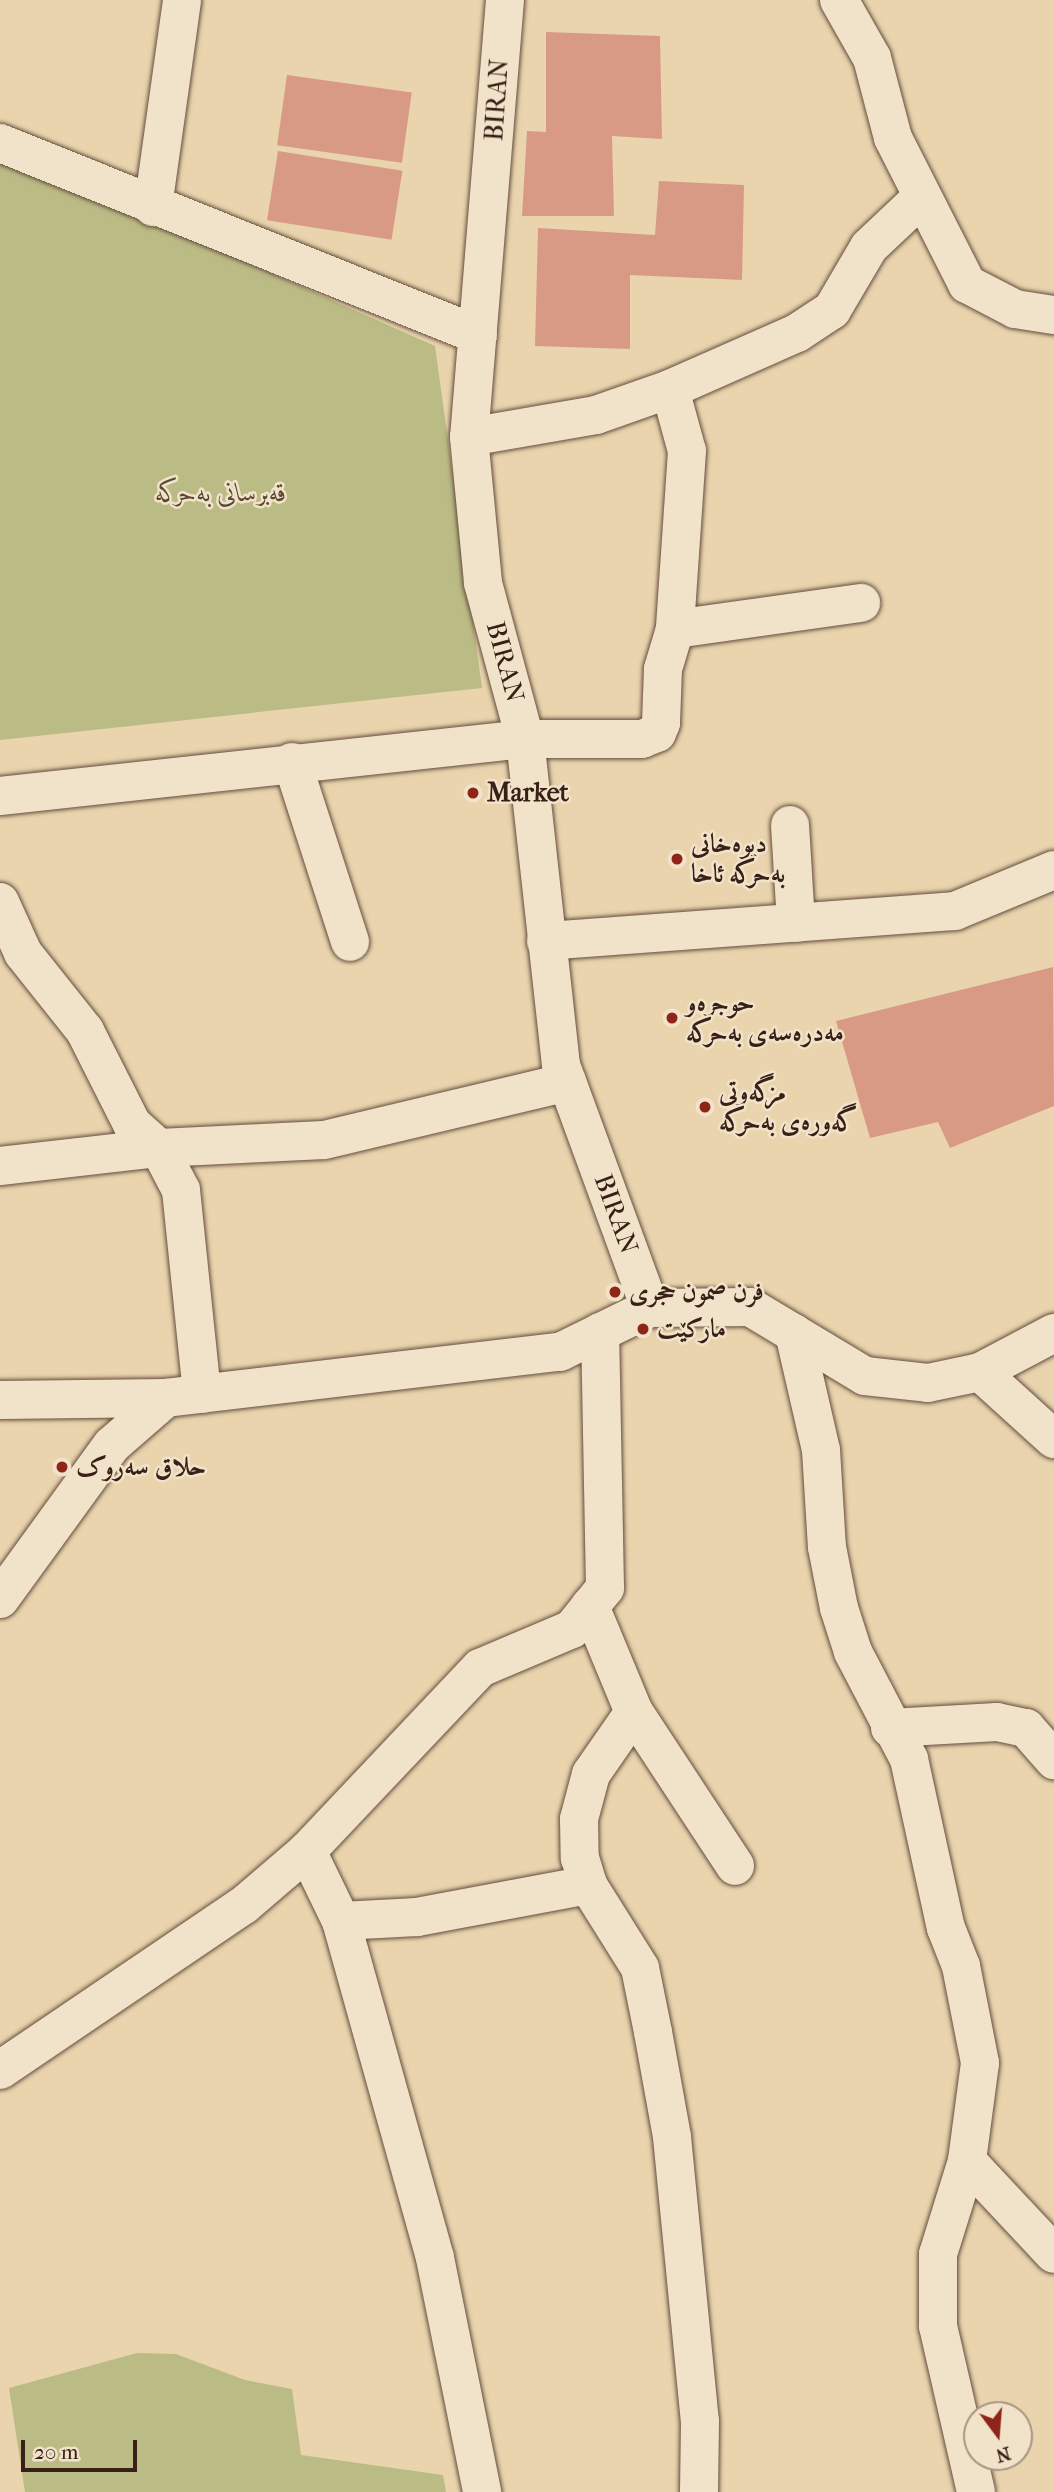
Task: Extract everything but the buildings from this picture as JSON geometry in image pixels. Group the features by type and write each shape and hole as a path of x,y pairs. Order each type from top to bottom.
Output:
{"street":[{"path":"153,206 182,0"},
{"name":"BIRAN","path":"505,0 469,437 483,583 525,738 546,941 567,1082 650,1308"},
{"path":"839,0 872,58 893,138 967,284 1015,309 1054,315"},
{"path":"0,143 478,335"},
{"path":"469,437 596,415 670,389 797,333 832,310 869,247 922,197"},
{"path":"0,796 525,738 642,739 657,733 675,629 687,451 670,389"},
{"path":"675,629 860,603"},
{"path":"292,762 350,942"},
{"path":"790,825 796,923"},
{"path":"546,941 955,911 1054,870"},
{"path":"0,902 23,953 85,1031 132,1124 159,1148 181,1190 184,1396"},
{"path":"0,1167 159,1148 324,1140 567,1082"},
{"path":"0,1400 184,1396 559,1352 650,1308 750,1307 865,1376 928,1383 980,1372 1054,1333"},
{"path":"0,2070 244,1905 307,1851 480,1668 572,1629 605,1588 600,1332"},
{"path":"794,1333 821,1450 827,1547 839,1608 890,1728 909,1759 980,2063 967,2161 938,2254 939,2326 976,2492"},
{"path":"980,1372 1054,1439"},
{"path":"0,1599 112,1445 184,1396"},
{"path":"590,1605 634,1712 735,1866"},
{"path":"634,1712 591,1773 579,1819 587,1885 640,1968 672,2137 700,2421 699,2492"},
{"path":"890,1728 1007,1724 1026,1728 1054,1760"},
{"path":"307,1851 341,1921 435,2258 482,2492"},
{"path":"341,1921 417,1917 587,1885"},
{"path":"967,2161 1054,2254"}],"green space":[{"name":"قەبرسانی بەحرکە","path":"0,153 435,346 482,688 0,740"},
{"path":"137,2353 176,2354 245,2380 292,2389 301,2455 443,2475 446,2492 25,2492 9,2388"}],"place":[{"name":"Market","path":"473,793"},
{"name":"دیوەخانی بەحرکە ئاخا","path":"677,859"},
{"name":"حوجره‌و مه‌دره‌سه‌ی به‌حرکه","path":"672,1018"},
{"name":"مزگەوتی گەورەی بەحرکە","path":"705,1107"},
{"name":"فرن صمون حجری","path":"615,1292"},
{"name":"مارکێت","path":"643,1329"},
{"name":"حلاق سەروک","path":"62,1467"}]}
